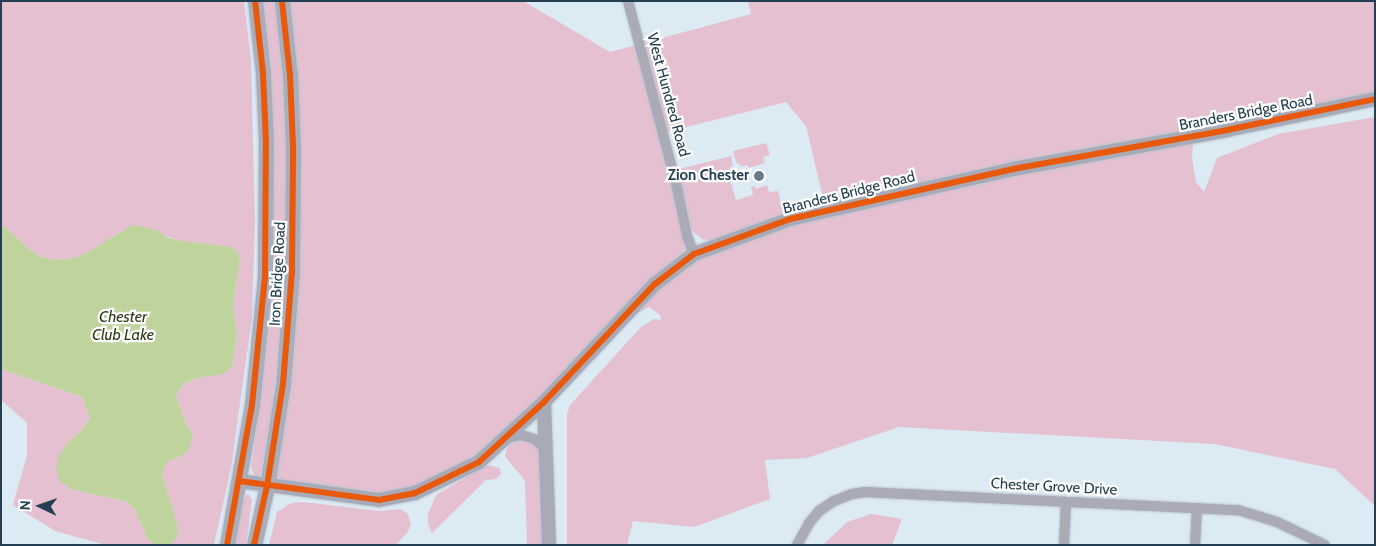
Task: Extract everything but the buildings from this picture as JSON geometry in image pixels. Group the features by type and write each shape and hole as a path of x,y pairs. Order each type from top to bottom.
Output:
{"main road":[{"name":"Iron Bridge Road","path":"226,545 253,397 265,276 266,142 263,73 255,1"},
{"name":"Iron Bridge Road","path":"254,545 267,486 283,384 292,273 293,146 290,75 282,1"}],"street":[{"name":"West Hundred Road","path":"628,1 678,192 687,236 694,254"},
{"name":"Branders Bridge Road","path":"239,481 378,500 415,493 479,462 544,402 655,284 694,254 790,219 1014,169 1227,130 1375,99"},
{"path":"544,402 550,545"},
{"path":"504,439 521,435 534,439 546,449"},
{"name":"Chester Grove Drive","path":"797,545 809,523 819,511 834,501 852,494 865,492 1238,510 1261,516 1325,545"},
{"path":"1064,545 1066,502"},
{"path":"1195,545 1197,508"}],"shaded area":[{"path":"1,1 244,1 251,60 255,222 252,317 231,468 214,545 168,545 176,539 179,530 162,473 167,462 187,453 193,435 186,424 176,396 183,384 197,378 224,374 232,366 237,336 233,305 240,258 236,250 226,246 181,241 132,225 87,253 74,258 58,260 43,258 29,249 1,224"},
{"path":"258,1 275,1 280,39 286,124 287,225 282,315 273,401 261,474 258,476 254,475 251,467 258,414 260,366"},
{"path":"284,1 523,1 610,52 751,14 748,1 1375,1 1375,98 826,210 806,126 786,102 662,133 694,254 477,461 414,491 381,497 270,484 291,315"},
{"path":"1375,117 1375,506 1335,469 1215,444 899,427 807,458 765,460 770,499 694,527 633,521 627,545 567,545 567,414 570,405 641,327 654,319 661,320 660,315 649,307 633,316 651,293 703,256 791,224 899,198 1193,141 1192,159 1196,182 1204,192 1217,158 1278,134"},
{"path":"766,143 770,155 763,157 765,163 749,168 747,165 741,167 740,164 737,164 733,151"},
{"path":"731,156 733,166 730,167 731,170 728,172 736,200 753,195 751,187 755,186 756,189 767,185 769,192 778,191 783,211 793,208 794,214 712,240 702,239 692,231 677,167 683,168"},
{"path":"1,369 82,397 90,418 81,431 68,442 74,490 125,501 134,508 147,538 156,545 106,545 55,531 13,505 27,455 27,423 1,400"},
{"path":"523,440 536,446 541,456 544,545 527,545 525,481 505,456 508,445"},
{"path":"487,465 500,468 501,474 496,479 486,480 432,533 428,524 428,514 436,495"},
{"path":"248,494 252,499 246,545 230,545 241,501"},
{"path":"303,502 380,511 400,509 408,514 411,525 407,533 396,545 269,545 277,512 291,503"},
{"path":"871,514 902,519 892,545 823,545 847,522"}],"water":[{"name":"Chester Club Lake","path":"1,224 29,249 43,258 58,260 74,258 87,253 132,225 158,230 166,237 181,241 227,246 236,250 240,258 233,305 237,336 232,366 224,374 197,378 183,384 176,396 186,424 193,435 187,453 167,462 162,473 179,530 176,539 168,545 155,545 147,538 134,508 125,501 74,490 61,482 56,469 59,456 68,442 81,431 90,418 82,397 1,369"}],"cycle path":[{"path":"227,545 252,405 265,276 266,142 263,73 255,1"},
{"path":"254,545 267,486 283,384 292,273 293,146 290,75 282,1"},
{"path":"239,481 379,500 415,493 479,462 544,402 655,284 694,254 790,219 1013,169 1227,130 1375,99"}],"place":[{"name":"Zion Chester","path":"759,176"}]}
